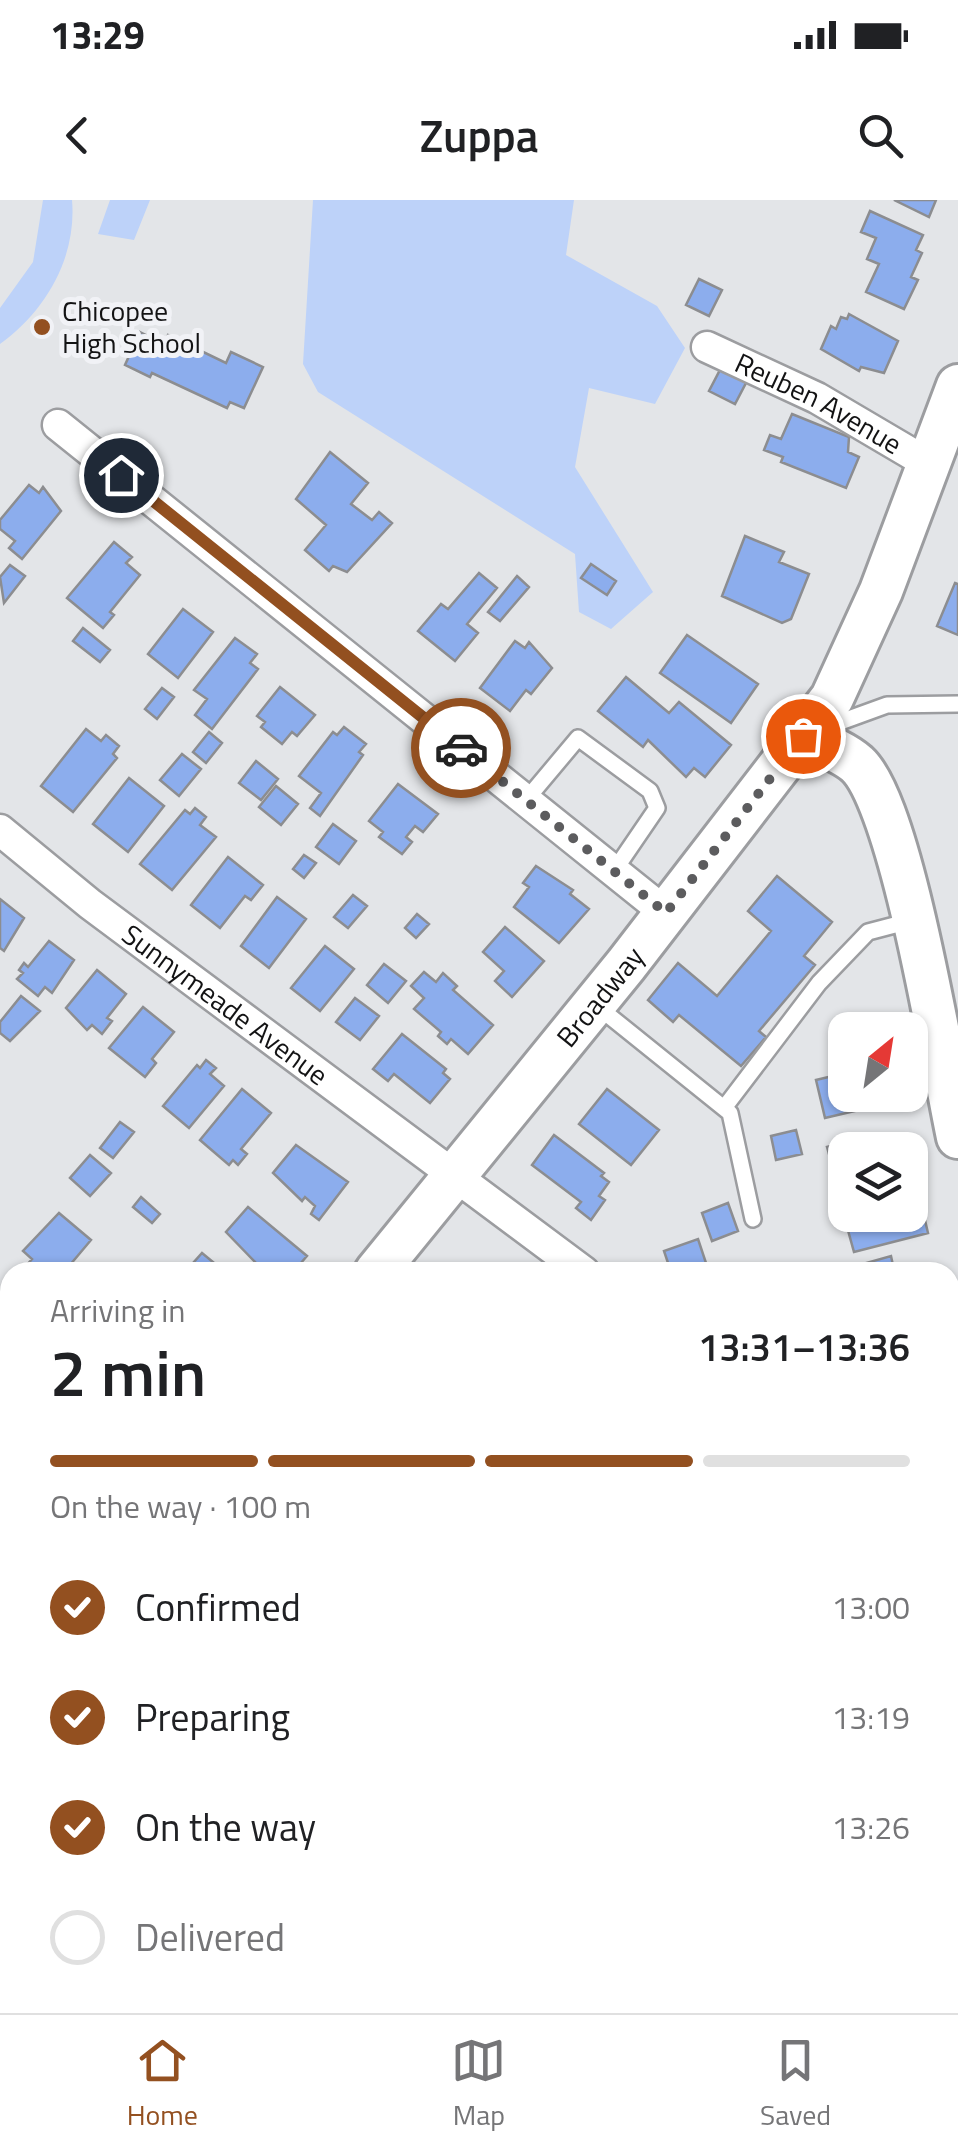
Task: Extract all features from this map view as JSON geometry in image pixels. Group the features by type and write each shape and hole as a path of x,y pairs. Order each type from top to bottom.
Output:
{"main road":[{"name":"Broadway","path":"384,1262 666,913 803,736 840,680 941,452 958,386"},
{"path":"803,736 858,765 872,786 912,920 940,961 958,1138"}],"street":[{"name":"Reuben Avenue","path":"707,347 941,452"},
{"path":"58,425 666,913"},
{"name":"Sunnymeade Avenue","path":"0,830 90,904 571,1262"}],"lane":[{"path":"803,736 887,704 958,704"},
{"path":"526,800 578,738 650,791 657,808 614,871"},
{"path":"724,1108 819,983 868,932 912,920"},
{"path":"594,1004 730,1112 753,1219"}],"shaded area":[{"path":"43,200 72,200 64,262 31,316 0,344 0,308 33,262"},
{"path":"110,200 150,200 134,240 98,234"},
{"path":"313,200 574,200 566,255 657,306 685,348 655,404 589,388 575,467 653,592 611,629 579,612 575,554 318,392 303,364"}],"building":[{"path":"894,200 936,200 929,217"},
{"path":"870,211 923,235 916,250 922,253 911,277 918,280 904,309 866,292 879,264 867,259 876,238 861,232"},
{"path":"699,279 722,290 709,316 686,305"},
{"path":"849,314 898,341 884,373 861,367 859,371 821,349 831,326 836,329 841,317 847,319"},
{"path":"140,332 164,344 168,335 226,363 231,352 263,367 244,408 230,402 227,408 152,373 150,377 125,365"},
{"path":"721,368 747,381 735,404 709,391"},
{"path":"792,414 849,437 848,452 859,457 846,488 781,462 783,457 764,450 770,435 781,439"},
{"path":"330,452 368,483 351,504 372,520 379,512 392,523 347,572 333,566 329,571 305,550 326,525 296,499"},
{"path":"29,485 39,493 43,487 61,511 22,559 9,548 15,541 0,529 0,520"},
{"path":"745,536 784,552 779,562 809,574 791,619 782,623 722,596"},
{"path":"114,542 132,557 126,563 140,575 110,612 114,615 103,628 67,598"},
{"path":"591,564 616,581 607,595 581,578"},
{"path":"10,565 25,576 4,603 0,577"},
{"path":"479,573 497,588 467,624 478,633 455,661 418,631 441,604 448,609"},
{"path":"517,576 529,587 500,621 488,612"},
{"path":"955,583 958,584 958,635 937,626"},
{"path":"183,609 213,632 178,678 148,654"},
{"path":"83,628 110,650 100,662 73,641"},
{"path":"687,635 758,684 731,723 660,673"},
{"path":"235,638 257,654 250,663 258,669 212,729 195,715 207,699 194,690"},
{"path":"515,641 525,648 529,642 552,668 531,694 526,690 510,711 480,688"},
{"path":"626,677 669,713 679,702 731,745 705,777 694,768 686,777 648,740 643,747 598,711"},
{"path":"280,687 315,715 297,736 292,732 282,744 261,727 265,722 257,716"},
{"path":"162,688 174,697 157,719 145,709"},
{"path":"344,727 366,744 359,752 363,755 320,816 310,808 321,793 299,776 333,732 337,735"},
{"path":"86,729 101,741 106,735 119,746 113,754 117,758 73,812 41,786"},
{"path":"209,732 222,743 206,763 193,752"},
{"path":"182,754 201,769 179,796 160,780"},
{"path":"256,761 278,779 261,800 239,783"},
{"path":"129,778 164,806 128,852 93,824"},
{"path":"398,784 438,814 423,832 415,826 406,837 412,842 402,854 379,837 383,832 369,821"},
{"path":"276,786 298,804 281,825 259,807"},
{"path":"195,808 206,817 200,825 216,837 172,890 140,864 185,810 190,814"},
{"path":"333,824 356,841 339,864 316,847"},
{"path":"304,855 316,863 304,878 293,869"},
{"path":"228,857 263,885 251,900 245,896 220,928 191,905"},
{"path":"536,866 573,890 570,894 589,909 559,943 514,907 529,887 523,883"},
{"path":"777,876 832,922 804,956 815,965 759,1031 766,1037 741,1066 679,1015 673,1022 648,1000 678,963 717,996 771,931 748,911"},
{"path":"353,895 367,906 348,928 334,917"},
{"path":"277,897 306,919 269,968 241,946"},
{"path":"0,899 24,918 4,951 0,948"},
{"path":"417,914 429,924 416,938 405,928"},
{"path":"505,927 544,961 512,997 495,981 504,971 483,952"},
{"path":"49,941 74,960 52,993 45,987 38,996 17,979 23,973 19,970 24,963 28,967"},
{"path":"325,946 354,969 320,1011 291,988"},
{"path":"384,964 406,981 388,1003 367,985"},
{"path":"97,970 126,994 107,1018 112,1021 102,1034 92,1025 87,1030 66,1008"},
{"path":"424,972 436,982 443,973 457,986 453,990 493,1025 468,1054 451,1039 447,1044 438,1036 441,1032 414,1009 424,998 411,986"},
{"path":"21,996 40,1011 10,1041 0,1033 0,1022"},
{"path":"355,998 379,1016 360,1040 336,1022"},
{"path":"143,1007 174,1032 152,1059 156,1063 145,1077 109,1048"},
{"path":"402,1034 446,1069 443,1073 450,1079 430,1103 394,1074 388,1081 373,1069"},
{"path":"206,1060 216,1068 210,1074 224,1086 189,1128 163,1106 197,1065 200,1068"},
{"path":"828,1077 828,1112 850,1112 825,1118 816,1080"},
{"path":"242,1089 271,1113 241,1149 247,1154 238,1165 233,1160 229,1165 200,1140"},
{"path":"607,1089 659,1130 631,1165 579,1124"},
{"path":"120,1122 134,1132 113,1158 100,1148"},
{"path":"796,1130 802,1154 776,1160 771,1136"},
{"path":"554,1135 604,1173 601,1176 609,1182 599,1196 605,1200 591,1220 576,1208 581,1202 532,1165"},
{"path":"296,1145 348,1182 319,1220 311,1214 315,1206 305,1197 302,1201 273,1173"},
{"path":"90,1155 111,1173 90,1196 70,1178"},
{"path":"141,1197 160,1214 152,1223 133,1207"},
{"path":"728,1203 738,1231 712,1241 702,1213"},
{"path":"248,1207 307,1256 302,1262 255,1262 226,1232"},
{"path":"59,1213 91,1240 72,1262 29,1262 32,1259 23,1251"},
{"path":"848,1232 928,1232 928,1233 854,1252"},
{"path":"698,1239 706,1262 668,1262 664,1251"},
{"path":"202,1253 213,1262 194,1262"},
{"path":"891,1256 892,1262 870,1262"}],"way so far":[{"path":"461,748 666,913 803,736"}],"place":[{"name":"Chicopee High School","path":"42,327"}],"route":[{"path":"121,475 461,748"}]}
